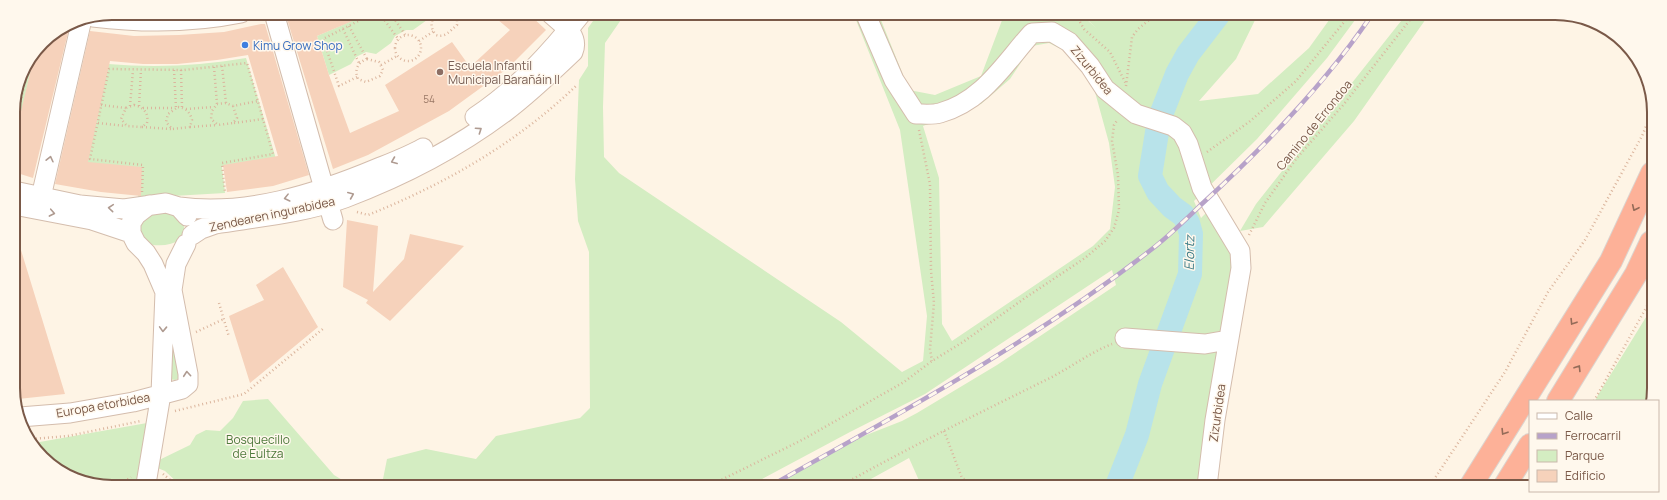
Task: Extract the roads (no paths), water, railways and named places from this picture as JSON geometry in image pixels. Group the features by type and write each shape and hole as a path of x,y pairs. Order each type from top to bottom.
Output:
{"highway":[{"path":"1474,480 1611,261 1647,184"},
{"path":"1559,400 1636,274 1647,252"},
{"path":"1508,480 1529,447"}],"street":[{"path":"117,20 133,22 190,20"},
{"path":"276,20 329,204"},
{"path":"558,20 569,30"},
{"name":"Zendearen ingurabidea","path":"189,239 202,229 215,224 329,204 455,130 492,105 530,74 576,20"},
{"name":"Zizurbidea","path":"868,20 894,80 916,114 940,113 968,100 992,82 1032,33 1052,32 1069,42 1090,66 1104,89 1136,114 1173,126 1182,133 1188,144 1202,188 1240,251 1240,268 1215,420 1208,480"},
{"path":"41,197 80,26"},
{"path":"20,192 80,205 124,209 145,202 166,203 178,207 186,214 192,228 189,239 170,252 146,253"},
{"path":"145,202 131,223 131,234 136,243 146,253 160,277 165,292 161,394 151,478"},
{"name":"Zendearen ingurabidea","path":"178,207 204,210 274,202 329,204"},
{"path":"20,206 92,220 131,234"},
{"name":"Europa etorbidea","path":"25,417 70,413 133,402 182,389 188,384 188,374 172,284 176,264 189,239"},
{"path":"1125,338 1205,344 1228,340"}],"waterway":[{"name":"Elortz","path":"1119,480 1137,435 1150,384 1190,274 1191,234 1188,223 1183,215 1172,207 1158,192 1150,176 1159,120 1177,74 1188,54 1214,20"}],"railway":[{"path":"781,480 918,403 1014,345 1107,283 1152,249 1227,181 1293,114 1334,66 1368,20"}],"place":[{"name":"Kimu Grow Shop","path":"245,45"},
{"name":"Escuela Infantil Municipal Barañáin II","path":"440,72"}],"park label":[{"name":"Bosquecillo de Eultza","path":"258,446"}]}
